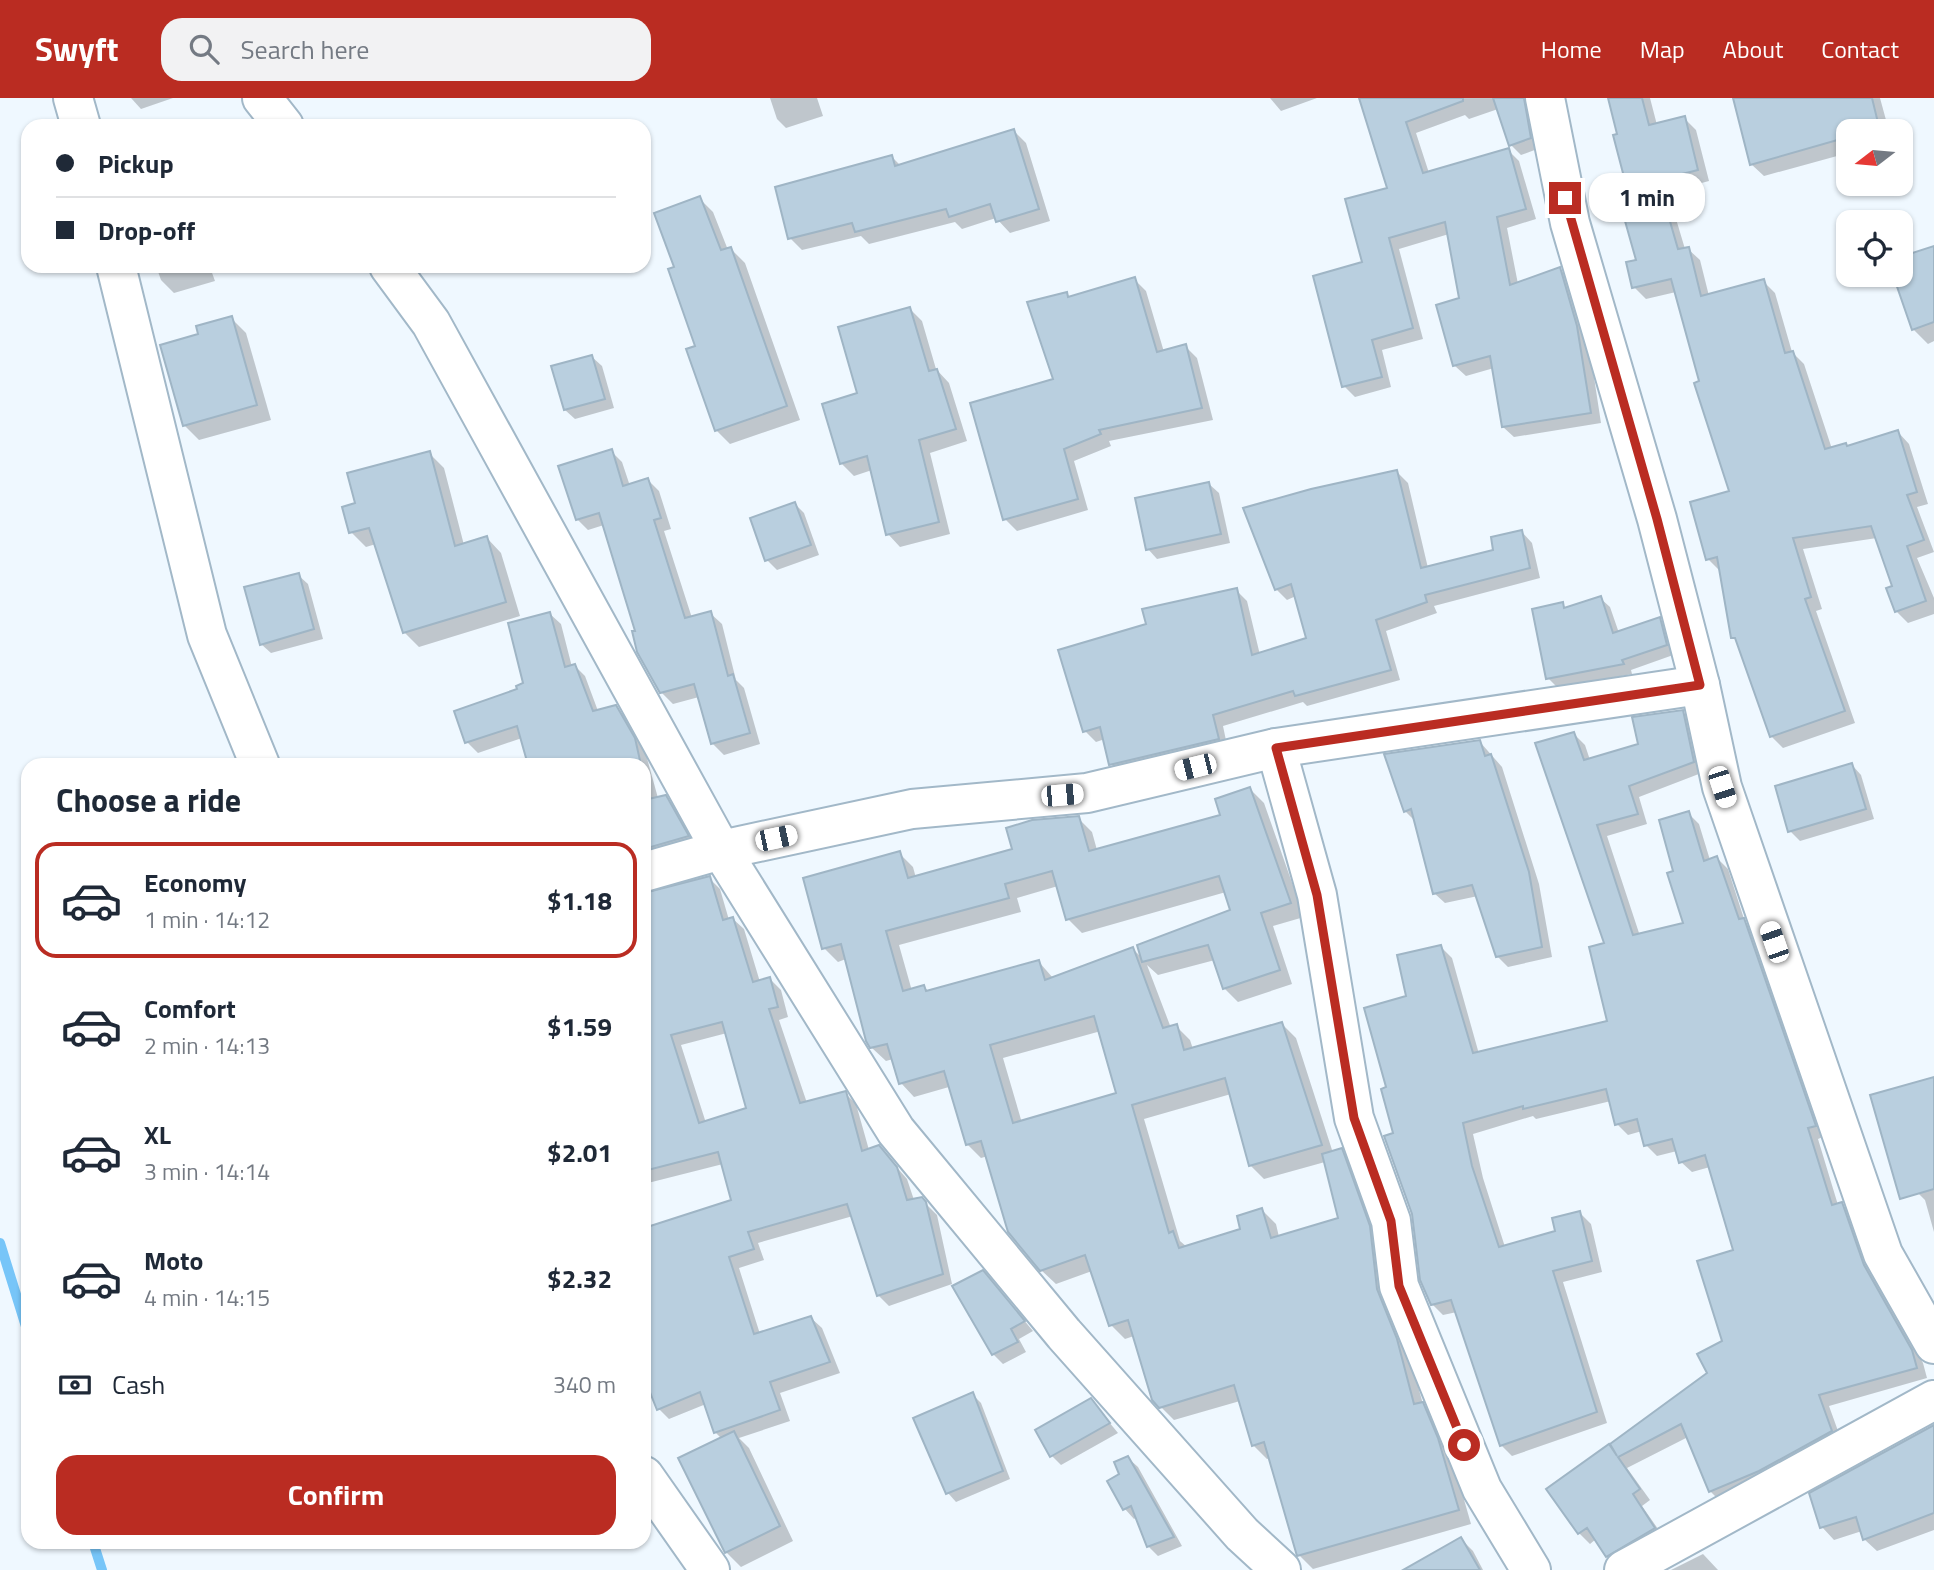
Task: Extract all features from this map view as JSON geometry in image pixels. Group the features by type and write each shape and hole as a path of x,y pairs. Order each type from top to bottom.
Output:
{"street":[{"path":"74,98 78,119"},
{"path":"262,98 279,119"},
{"path":"1545,98 1570,223 1657,519 1700,685 1722,787 1883,1254 1934,1344"},
{"path":"118,273 207,635 257,758"},
{"path":"394,273 431,323 721,850 896,1131 1064,1334 1242,1534 1281,1570"},
{"path":"651,870 721,850 912,809 1087,793 1276,748 1700,685"},
{"path":"1276,748 1317,895 1354,1118 1391,1221 1399,1286 1482,1489 1531,1570"},
{"path":"1624,1570 1934,1400"},
{"path":"651,1486 710,1570"}],"building":[{"path":"1359,98 1463,98 1463,101 1406,122 1423,173 1509,148 1526,209 1497,217 1510,285 1560,267 1577,326 1591,413 1502,427 1490,356 1453,366 1436,305 1459,298 1445,222 1389,238 1413,328 1372,340 1382,377 1342,387 1313,276 1362,262 1345,199 1387,188"},
{"path":"1493,98 1524,98 1531,138 1509,146"},
{"path":"1608,98 1642,98 1649,125 1685,116 1698,170 1658,180 1678,249 1689,247 1701,296 1764,279 1785,353 1793,351 1825,449 1846,443 1847,446 1898,430 1917,492 1907,495 1924,540 1907,546 1926,601 1895,612 1886,588 1892,586 1871,526 1793,538 1811,597 1805,599 1845,711 1770,737 1735,638 1731,638 1717,557 1706,560 1690,502 1729,491 1694,383 1699,381 1671,279 1632,288 1626,262 1636,260 1625,221 1635,219 1613,135 1617,134"},
{"path":"1733,98 1872,98 1877,119 1836,119 1836,140 1750,165"},
{"path":"1014,129 1039,209 996,222 990,204 949,217 946,209 855,232 852,223 788,239 775,187 892,155 895,166"},
{"path":"700,196 721,250 731,247 787,406 715,431 686,349 695,346 668,269 674,267 654,213"},
{"path":"1934,246 1934,322 1912,330 1897,287 1913,287 1913,253"},
{"path":"1135,277 1157,352 1186,344 1202,408 1099,430 1101,434 1064,449 1078,499 1003,520 970,403 1053,379 1027,302 1067,292 1068,297"},
{"path":"910,307 929,371 937,369 956,429 919,440 939,522 886,535 867,456 840,464 822,404 857,393 838,327"},
{"path":"232,316 257,405 183,426 160,345 198,334 196,326"},
{"path":"592,355 605,399 564,410 551,366"},
{"path":"612,449 623,486 648,478 661,518 654,520 685,618 711,611 728,676 733,674 750,733 711,744 694,684 660,693 637,652 632,631 635,631 599,513 576,520 558,466"},
{"path":"430,451 455,546 487,536 506,602 403,633 369,528 349,533 342,507 355,503 347,473"},
{"path":"1397,470 1421,568 1493,550 1491,537 1522,530 1530,568 1425,595 1427,602 1376,620 1391,670 1295,696 1293,691 1213,715 1219,739 1109,765 1100,727 1083,732 1058,650 1146,624 1142,609 1237,588 1252,655 1306,638 1291,584 1275,590 1243,508 1311,489"},
{"path":"1209,482 1221,534 1146,550 1135,498"},
{"path":"795,502 811,545 765,561 750,518"},
{"path":"299,573 314,629 260,645 244,587"},
{"path":"1601,596 1613,633 1660,617 1667,645 1622,660 1624,664 1546,679 1532,609 1563,602 1564,608"},
{"path":"550,612 565,667 575,664 593,711 616,705 635,738 639,758 526,758 517,726 465,743 454,711 517,689 516,686 523,683 508,623"},
{"path":"1683,710 1694,762 1629,786 1638,814 1597,825 1633,935 1683,923 1667,873 1673,871 1659,820 1689,811 1704,861 1717,856 1739,919 1744,918 1816,1126 1808,1128 1832,1205 1842,1202 1864,1265 1912,1350 1917,1368 1819,1395 1832,1431 1759,1471 1709,1492 1681,1424 1618,1457 1640,1489 1633,1494 1655,1528 1606,1557 1587,1528 1578,1534 1546,1489 1609,1444 1617,1456 1610,1444 1707,1373 1697,1354 1722,1341 1697,1261 1733,1250 1705,1155 1679,1163 1672,1139 1644,1146 1637,1119 1615,1125 1606,1089 1523,1109 1523,1106 1463,1123 1472,1166 1499,1247 1555,1231 1552,1218 1580,1211 1592,1261 1553,1271 1597,1412 1500,1446 1451,1300 1431,1305 1420,1280 1412,1214 1384,1136 1393,1133 1381,1089 1386,1087 1364,1008 1406,996 1397,955 1441,945 1473,1053 1607,1021 1589,947 1604,943 1535,743 1574,732 1584,760 1638,744 1632,717"},
{"path":"1480,740 1485,756 1491,754 1529,872 1542,947 1496,957 1472,885 1433,894 1411,809 1404,812 1384,754"},
{"path":"1852,763 1866,809 1788,832 1775,786"},
{"path":"1250,787 1291,903 1261,913 1280,970 1223,989 1208,945 1142,962 1137,945 1230,910 1219,876 1066,920 1052,871 1005,884 1009,898 886,931 903,991 924,985 926,991 1039,960 1045,980 1133,947 1163,1028 1177,1024 1184,1050 1282,1022 1322,1145 1249,1166 1225,1078 1132,1105 1169,1233 1173,1231 1179,1248 1240,1229 1237,1216 1262,1208 1271,1238 1338,1218 1322,1154 1342,1148 1370,1226 1377,1289 1397,1339 1414,1404 1423,1402 1438,1438 1459,1510 1297,1556 1264,1442 1252,1446 1234,1385 1159,1408 1152,1400 1128,1320 1109,1326 1085,1255 1040,1271 1008,1232 981,1141 966,1145 944,1071 899,1084 887,1044 870,1048 841,944 822,949 803,878 900,851 908,878 1012,849 1006,828 1032,820 1079,816 1089,851 1220,815 1215,799","holes":["1094,1016 1116,1093 1013,1123 990,1045"]},
{"path":"666,795 689,836 651,847 651,798"},
{"path":"710,876 723,920 733,917 753,982 770,977 778,1007 769,1009 800,1103 846,1091 862,1151 879,1145 897,1167 907,1200 922,1197 926,1202 943,1274 877,1296 847,1204 748,1232 754,1249 729,1257 754,1334 811,1316 830,1362 770,1382 780,1410 714,1433 700,1392 657,1410 651,1395 651,1226 731,1200 718,1152 651,1169 651,891","holes":["722,1022 746,1108 699,1123 671,1035"]},
{"path":"1934,1077 1934,1189 1900,1199 1870,1095"},
{"path":"983,1270 1025,1321 1011,1329 1018,1342 992,1355 952,1286"},
{"path":"973,1392 1003,1471 946,1494 913,1418"},
{"path":"1091,1398 1110,1423 1050,1457 1035,1430"},
{"path":"1934,1425 1934,1513 1863,1540 1856,1517 1820,1528 1809,1493"},
{"path":"734,1431 780,1526 725,1553 678,1458"},
{"path":"1128,1456 1174,1537 1147,1547 1131,1506 1123,1510 1107,1481 1119,1474 1114,1462"},
{"path":"1461,1537 1480,1570 1403,1570"}],"waterway":[{"path":"0,1243 21,1310"},
{"path":"95,1549 102,1570"}],"route":[{"path":"1464,1445 1399,1286 1391,1221 1354,1118 1317,895 1276,748 1700,685 1657,519 1565,198"}]}
